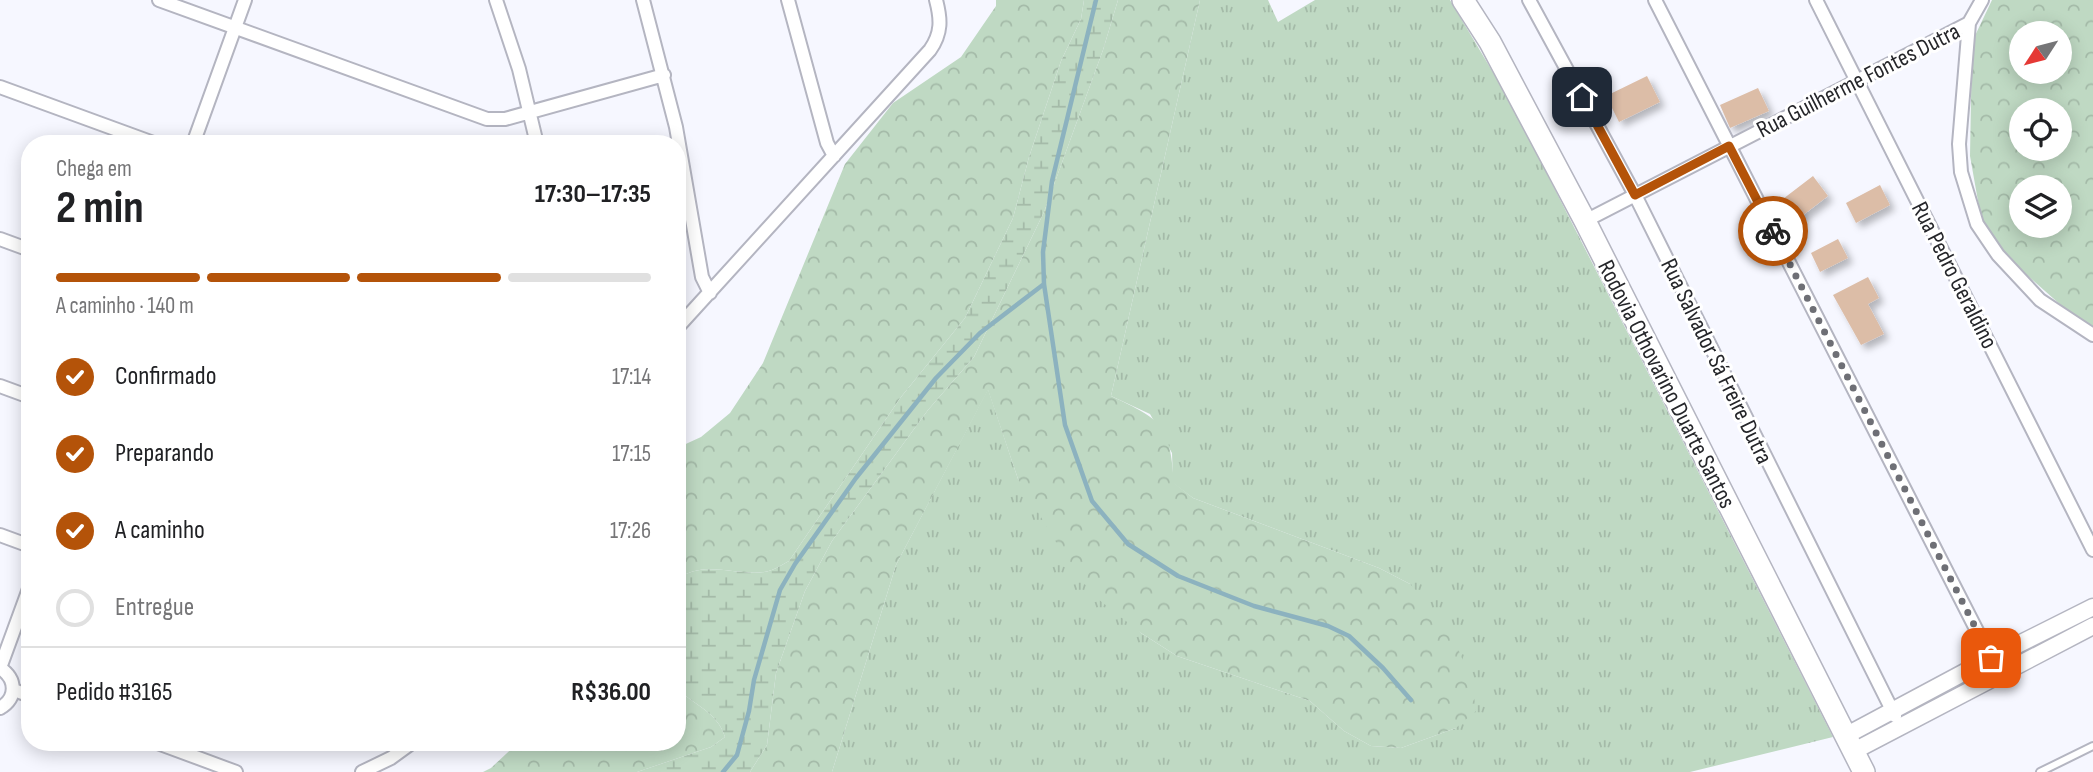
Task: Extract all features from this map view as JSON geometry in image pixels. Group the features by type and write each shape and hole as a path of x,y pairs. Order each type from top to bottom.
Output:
{"main road":[{"name":"Rodovia Othovarino Duarte Santos","path":"1463,0 1490,42 1584,221 1864,772"}],"street":[{"path":"159,0 487,119 505,119 664,75"},
{"path":"196,135 245,0"},
{"path":"496,0 519,69 535,135"},
{"path":"643,0 664,75 677,135"},
{"path":"788,0 827,143 834,156"},
{"path":"686,318 935,43 941,17 936,0"},
{"name":"Rua Salvador Sá Freire Dutra","path":"1529,0 1635,195 1896,718"},
{"path":"1655,0 1999,674"},
{"name":"Rua Pedro Geraldino","path":"1816,0 2093,550"},
{"path":"1979,1 1969,23 1959,144 1961,172 1977,223 1998,256 2040,300 2093,335"},
{"name":"Rua Guilherme Fontes Dutra","path":"1584,221 1969,23"},
{"path":"0,87 131,135"},
{"path":"686,184 702,277 710,293"},
{"path":"0,239 21,247"},
{"path":"0,386 21,394"},
{"path":"0,535 21,543"},
{"path":"1850,743 1896,718 1991,658 2093,607"},
{"path":"1,710 14,690 10,677 0,668 21,611"},
{"path":"1896,718 1999,674 2093,626"},
{"path":"14,690 21,693"},
{"path":"179,751 236,772"},
{"path":"362,772 401,751"}],"lane":[{"path":"2040,772 2093,746"}],"green space":[{"path":"996,0 1084,0 1081,19 1061,61 1029,157 1013,218 965,318 901,397 789,561 764,572 708,569 686,574 686,444 701,437 730,413 763,363 845,164 893,103 961,57 996,6"},
{"path":"1084,0 1118,0 1103,50 1044,212 974,357 928,410 832,541 805,591 776,673 767,745 750,772 637,772 711,747 725,737 711,715 686,696 686,574 708,569 764,572 789,561 901,397 965,318 1013,218 1029,157 1061,61 1081,19"},
{"path":"1118,0 1200,0 1111,396 1142,411 1160,426 1170,448 1174,483 1193,498 1379,568 1410,584 1448,625 1472,682 1476,711 1456,728 1401,748 1371,746 1344,731 1310,701 1177,656 1141,633 1093,595 1062,552 1018,479 988,390 896,565 832,772 750,772 767,745 776,673 805,591 832,541 928,410 974,357 1044,212 1103,50"},
{"path":"1200,0 1268,0 1278,22 1315,0 1450,0 1510,101 1833,737 1690,772 832,772 896,565 988,389 1018,479 1141,633 1177,656 1310,701 1344,731 1371,746 1401,748 1456,728 1410,584 1379,568 1193,498 1173,483 1172,453 1150,414 1111,396"},
{"path":"1992,0 2093,0 2093,329 2080,322 2011,261 1981,218 1970,156 1972,42"},
{"path":"686,696 711,715 725,737 711,747 637,772 483,772 509,751 686,751"}],"building":[{"path":"1647,76 1660,102 1619,122 1606,96"},
{"path":"1758,88 1769,111 1730,128 1720,105"},
{"path":"1813,176 1828,196 1794,222 1779,202"},
{"path":"1880,185 1890,205 1856,223 1846,203"},
{"path":"1838,239 1848,258 1820,272 1811,253"},
{"path":"1868,277 1879,298 1868,304 1884,334 1861,345 1833,295"}],"waterway":[{"path":"1096,0 1052,181 1043,252 1044,284 1065,425 1092,501 1128,544 1178,576 1254,606 1328,626 1349,636 1383,668 1411,700"},
{"path":"723,772 737,755 754,680 780,590 795,564 856,478 936,378 980,333 1044,284"}],"way so far":[{"path":"1773,231 1991,658"}],"route":[{"path":"1582,97 1635,195 1729,146 1773,231"}]}
